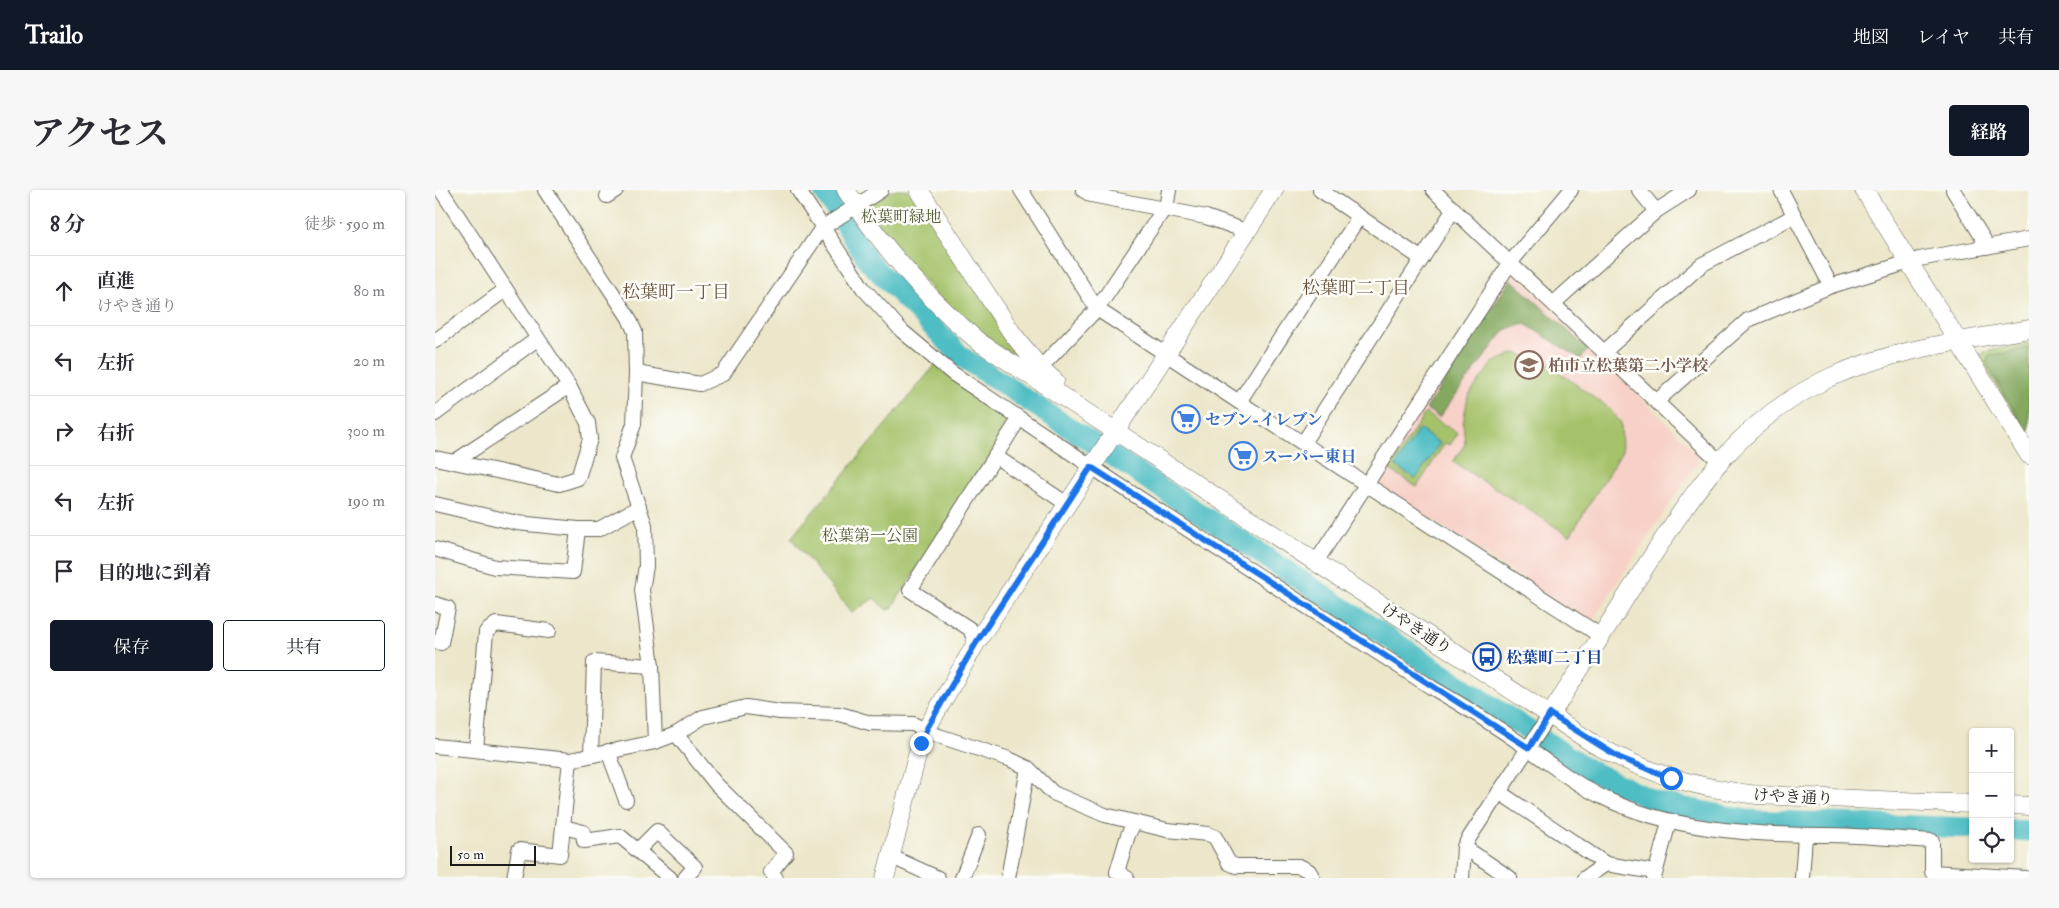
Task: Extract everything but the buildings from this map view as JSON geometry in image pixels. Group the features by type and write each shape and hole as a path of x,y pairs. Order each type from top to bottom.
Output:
{"street":[{"path":"435,458 559,484 578,478 590,439 588,423 569,386 505,290 442,190"},
{"path":"545,190 629,318 635,332 634,424 622,458 645,525 646,566 642,590 652,666 655,742"},
{"path":"798,190 825,226 863,288 902,331 952,373 1019,419 1093,464 1364,644 1431,687 1530,746 1572,780 1600,796 1630,809 1669,822 1771,834 1931,840 1932,872 2026,878"},
{"path":"846,190 851,209 941,310 979,342 1111,437"},
{"path":"636,373 699,384 723,374 825,226 881,190"},
{"path":"919,190 1012,333 1040,368 1111,437"},
{"path":"1021,190 1097,309 1601,636"},
{"path":"1083,190 1091,195 1213,219 1246,231"},
{"path":"1040,368 1097,309 1165,209 1169,190"},
{"path":"885,878 917,756 926,730 976,643 1273,190"},
{"path":"1320,190 1422,259"},
{"path":"1433,190 1719,461"},
{"path":"1316,562 1510,263 1571,190"},
{"path":"1639,190 1656,211"},
{"path":"1554,303 1656,211 1689,190"},
{"path":"1781,190 1831,286"},
{"path":"1864,190 2029,455"},
{"path":"1953,190 1984,240 1986,247"},
{"path":"1303,443 1454,209"},
{"path":"1604,352 1701,265 1794,216"},
{"path":"1239,402 1359,217"},
{"path":"1657,401 1748,320 1831,286 1909,262 2029,239"},
{"path":"435,341 505,290"},
{"path":"1462,878 1464,848 1499,792 1690,498 1719,461 1748,431 1780,407 1832,377 1893,356 2029,329"},
{"path":"435,414 537,339"},
{"path":"454,462 569,386"},
{"path":"976,643 970,629 911,590 1019,419"},
{"name":"けやき通り","path":"1111,437 1316,562 1547,720 1620,758 1671,778 1703,787 1757,795 1969,804"},
{"path":"995,456 1067,504"},
{"path":"435,504 517,523 578,530 599,529 639,507"},
{"path":"435,548 495,567 573,572 578,530"},
{"path":"435,604 448,608 441,643 435,642"},
{"path":"475,750 486,632 496,624 549,631"},
{"path":"591,755 594,662 652,666"},
{"path":"435,746 570,760 655,742 676,734 703,717 746,706 781,712 840,714 870,722 913,724 1009,759 1028,768 1053,793 1105,815 1167,830 1208,834 1215,837 1229,863 1236,866 1299,866 1309,871 1313,878"},
{"path":"676,734 716,784 786,853 771,872 776,878"},
{"path":"608,751 625,800"},
{"path":"514,878 519,850 560,855 570,760"},
{"path":"1008,878 1028,768"},
{"path":"1499,792 1605,864 1655,875 1669,822"},
{"path":"2014,805 2029,806"},
{"path":"1127,878 1117,872 1134,823"},
{"path":"564,827 583,832 584,841 620,836 670,878"},
{"path":"638,850 657,830 695,867 685,878"},
{"path":"962,878 979,835"},
{"path":"1802,878 1805,836"},
{"path":"1464,848 1510,878"},
{"path":"892,857 938,878"},
{"path":"1585,878 1605,864"}],"shaded area":[{"name":"柏市立松葉第二小学校","path":"1514,272 1701,457 1590,624 1375,482 1508,274"}],"green space":[{"name":"松葉町緑地","path":"892,190 914,190 1028,367 945,306 867,210 868,206"},
{"path":"1511,279 1588,349 1581,359 1525,324 1505,330 1439,417 1426,409"},
{"path":"2029,343 2029,437 1980,359 1984,352"},
{"path":"2029,348 2029,435 1986,363 1989,356"},
{"path":"1515,353 1542,360 1609,408 1621,423 1622,451 1570,536 1453,462 1465,444 1463,423 1468,396 1492,363"},
{"name":"松葉第一公園","path":"936,364 1014,420 891,609 886,610 874,598 852,613 791,538"},
{"path":"1425,413 1458,433 1450,445 1445,443 1417,487 1389,469"}],"water":[{"path":"1419,429 1440,443 1416,479 1395,466"}],"waterway":[{"path":"823,190 869,262 962,357 1589,770 1656,802 1747,820 1969,828"},
{"path":"2014,830 2029,831"}],"place":[{"name":"柏市立松葉第二小学校","path":"1529,365"},
{"name":"セブン-イレブン","path":"1186,419"},
{"name":"スーパー東日","path":"1243,456"},
{"name":"松葉町二丁目","path":"1487,657"}],"district":[{"name":"松葉町二丁目","path":"1356,288"},
{"name":"松葉町一丁目","path":"676,292"}],"route":[{"path":"921,743 926,730 976,643 1091,467 1431,687 1529,748 1550,714 1594,744 1620,758 1643,769 1671,778"}]}
